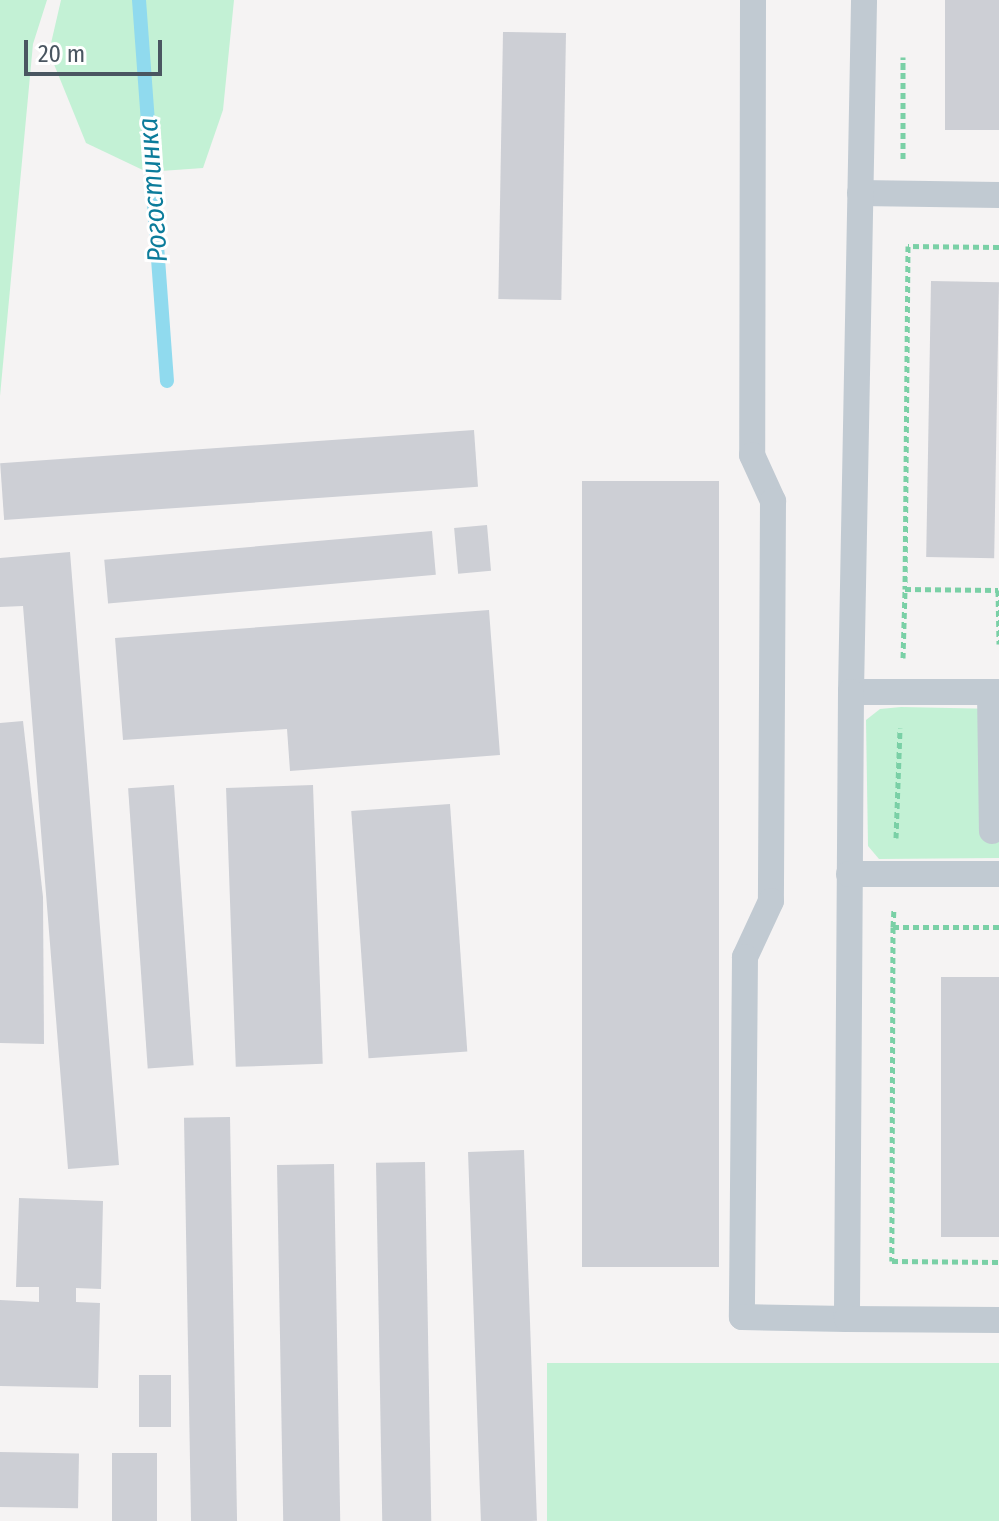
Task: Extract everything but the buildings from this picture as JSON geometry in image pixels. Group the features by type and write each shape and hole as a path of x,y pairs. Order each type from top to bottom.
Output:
{"lane":[{"path":"753,0 752,455 773,501 771,901 745,957 742,1317 999,1320"},
{"path":"847,1319 851,692 864,0"},
{"path":"860,193 999,195"},
{"path":"851,692 995,692 992,831"},
{"path":"849,874 999,874"}],"path":[{"path":"903,45 903,164"},
{"path":"999,247 908,246 905,589 893,927 892,1261 999,1262"},
{"path":"905,589 998,590 999,644"},
{"path":"893,927 999,927"}],"green space":[{"path":"0,0 47,0 33,44 0,396"},
{"path":"61,0 234,0 223,110 203,168 147,172 86,143 49,52"},
{"path":"880,709 999,709 999,858 879,859 868,846 866,720"},
{"path":"547,1363 999,1363 999,1521 547,1521"}],"waterway":[{"name":"Рогостинка","path":"139,0 167,381"}]}
